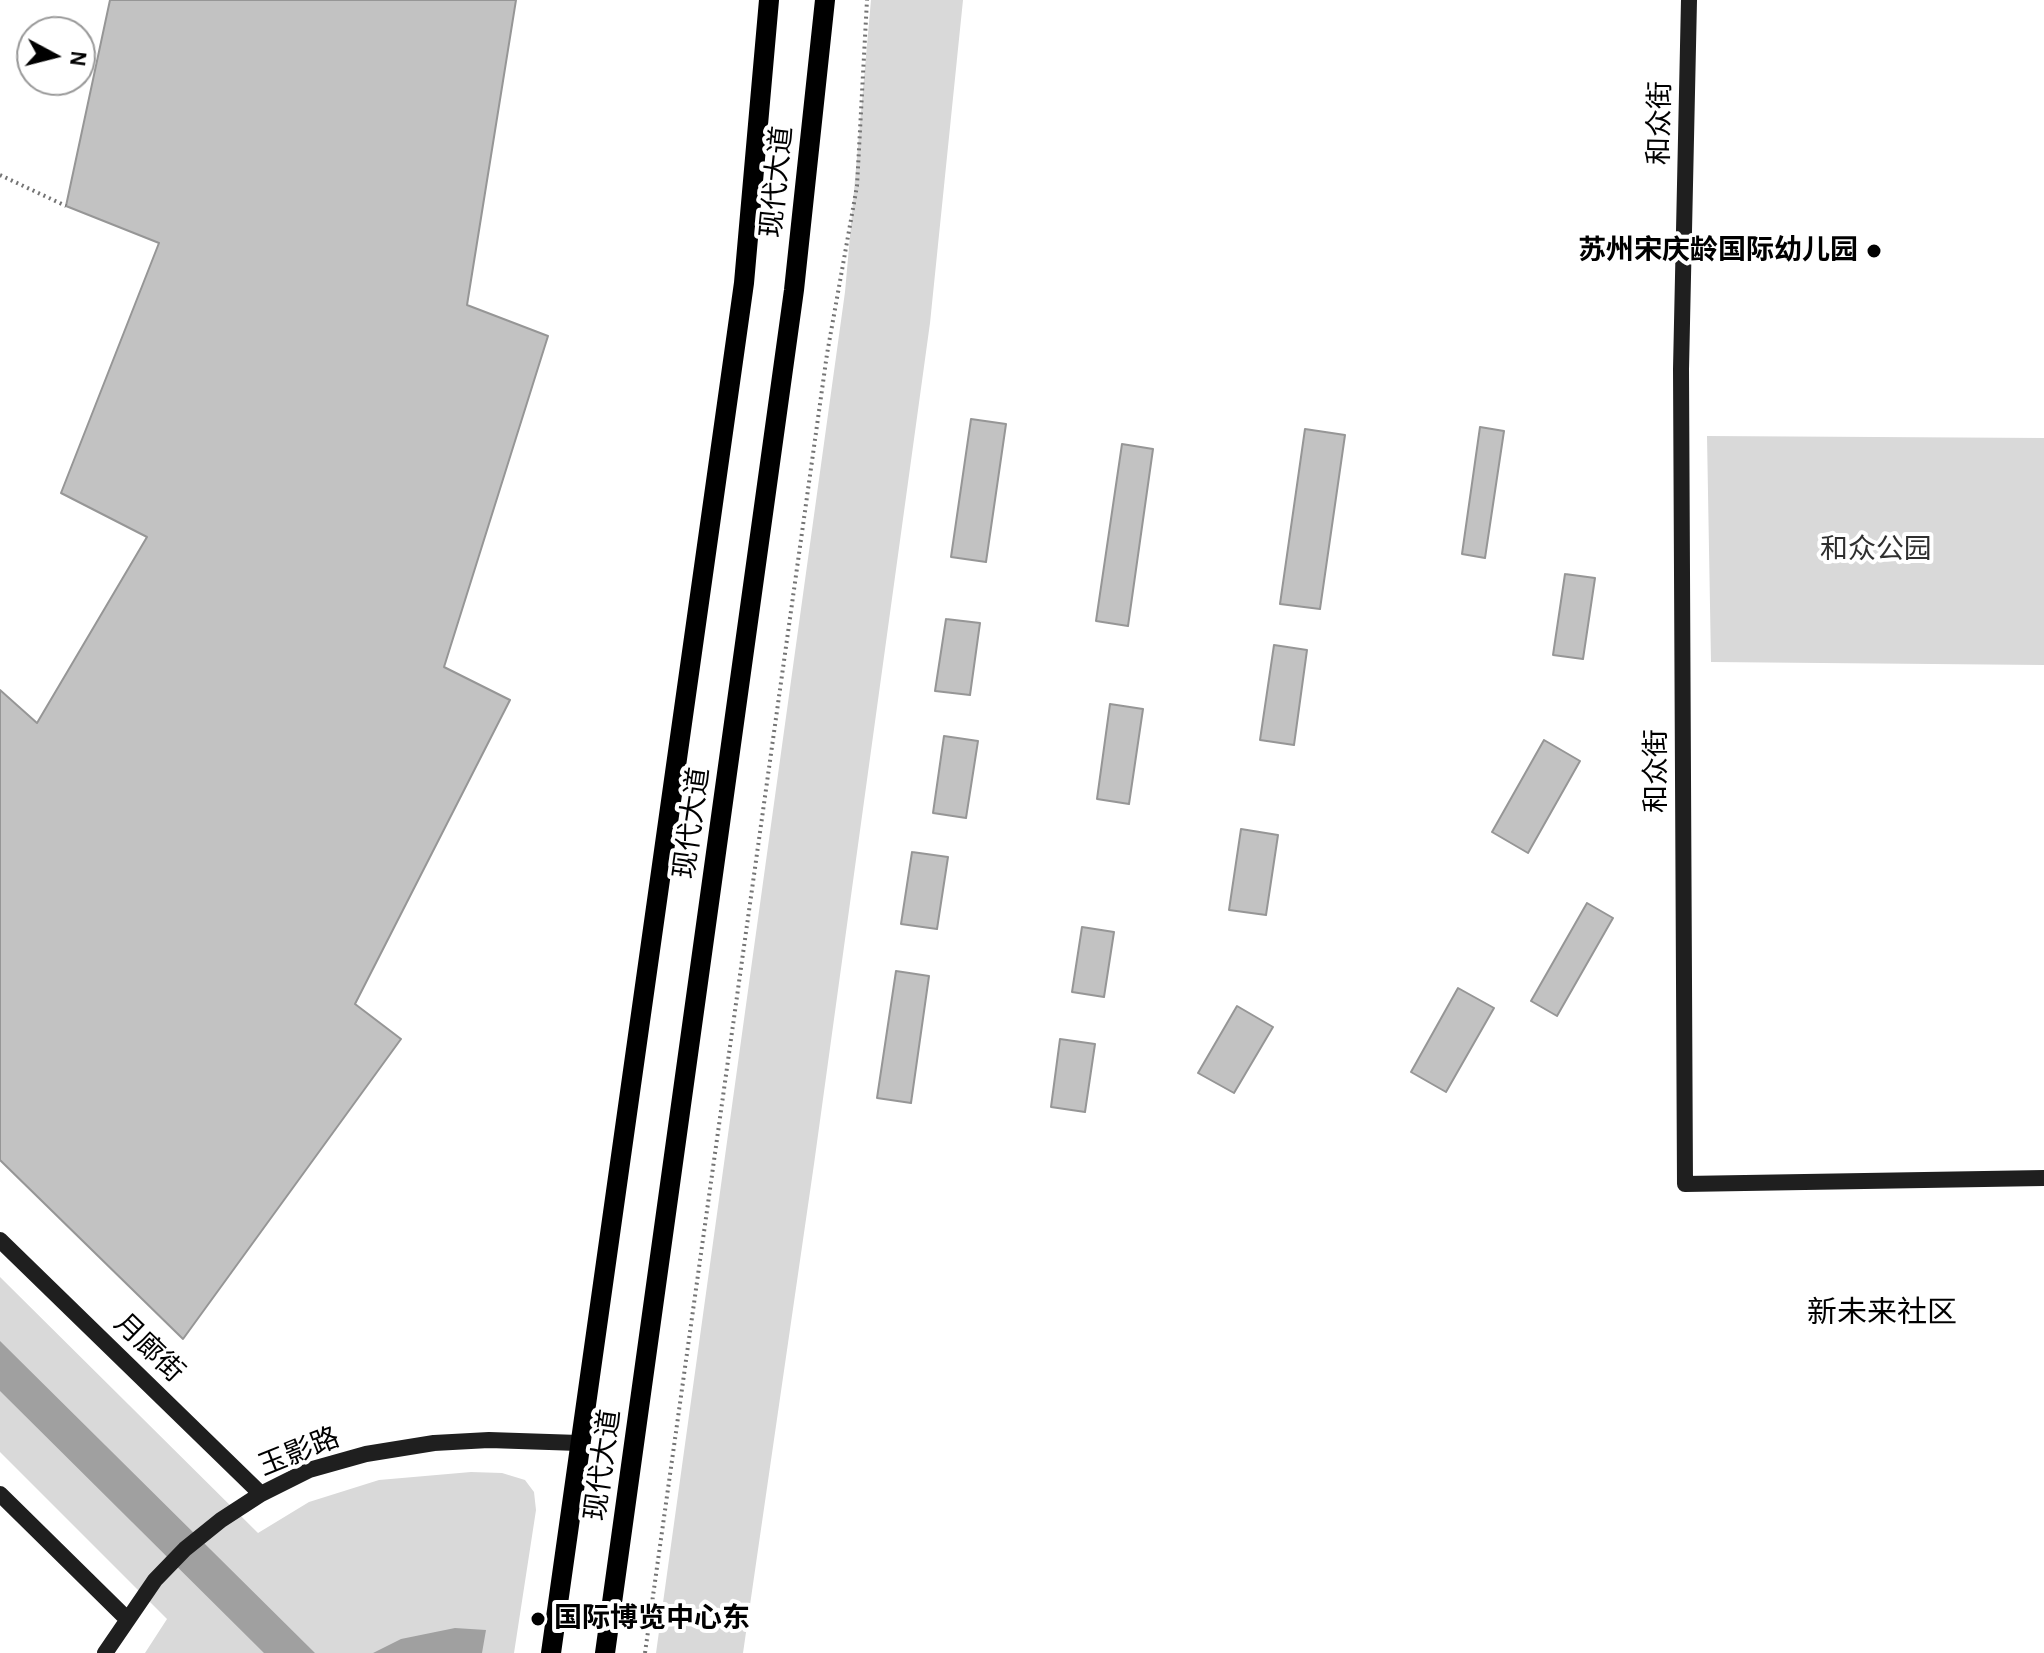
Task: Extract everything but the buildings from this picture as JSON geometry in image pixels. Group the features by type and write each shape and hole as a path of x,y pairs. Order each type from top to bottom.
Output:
{"main road":[{"name":"现代大道","path":"551,1653 744,283 769,0"},
{"name":"现代大道","path":"605,1653 794,290 825,0"}],"street":[{"name":"和众街","path":"1689,0 1681,369 1685,1184 2044,1178"},
{"name":"月廊街","path":"0,1240 261,1494"},
{"name":"玉影路","path":"105,1653 155,1580 185,1549 261,1494 322,1465 397,1447 489,1440 579,1443"},
{"path":"0,1494 127,1619"}],"path":[{"path":"645,1653 827,354 857,186 867,0"},
{"path":"0,175 66,206"}],"green space":[{"path":"871,0 963,0 930,323 743,1653 656,1653 845,292"},
{"name":"和众公园","path":"1707,436 2044,438 2044,665 1711,662"},
{"path":"0,1277 258,1533 309,1502 379,1480 471,1472 502,1473 525,1480 534,1492 536,1510 514,1653 145,1653 167,1619 0,1452"}],"shaded area":[{"path":"0,1341 315,1653 264,1653 0,1391"},
{"path":"455,1628 486,1630 482,1653 373,1653 401,1639"}],"place":[{"name":"苏州宋庆龄国际幼儿园","path":"1874,251"},
{"name":"国际博览中心东","path":"538,1619"}],"district":[{"name":"新未来社区","path":"1882,1313"}]}
